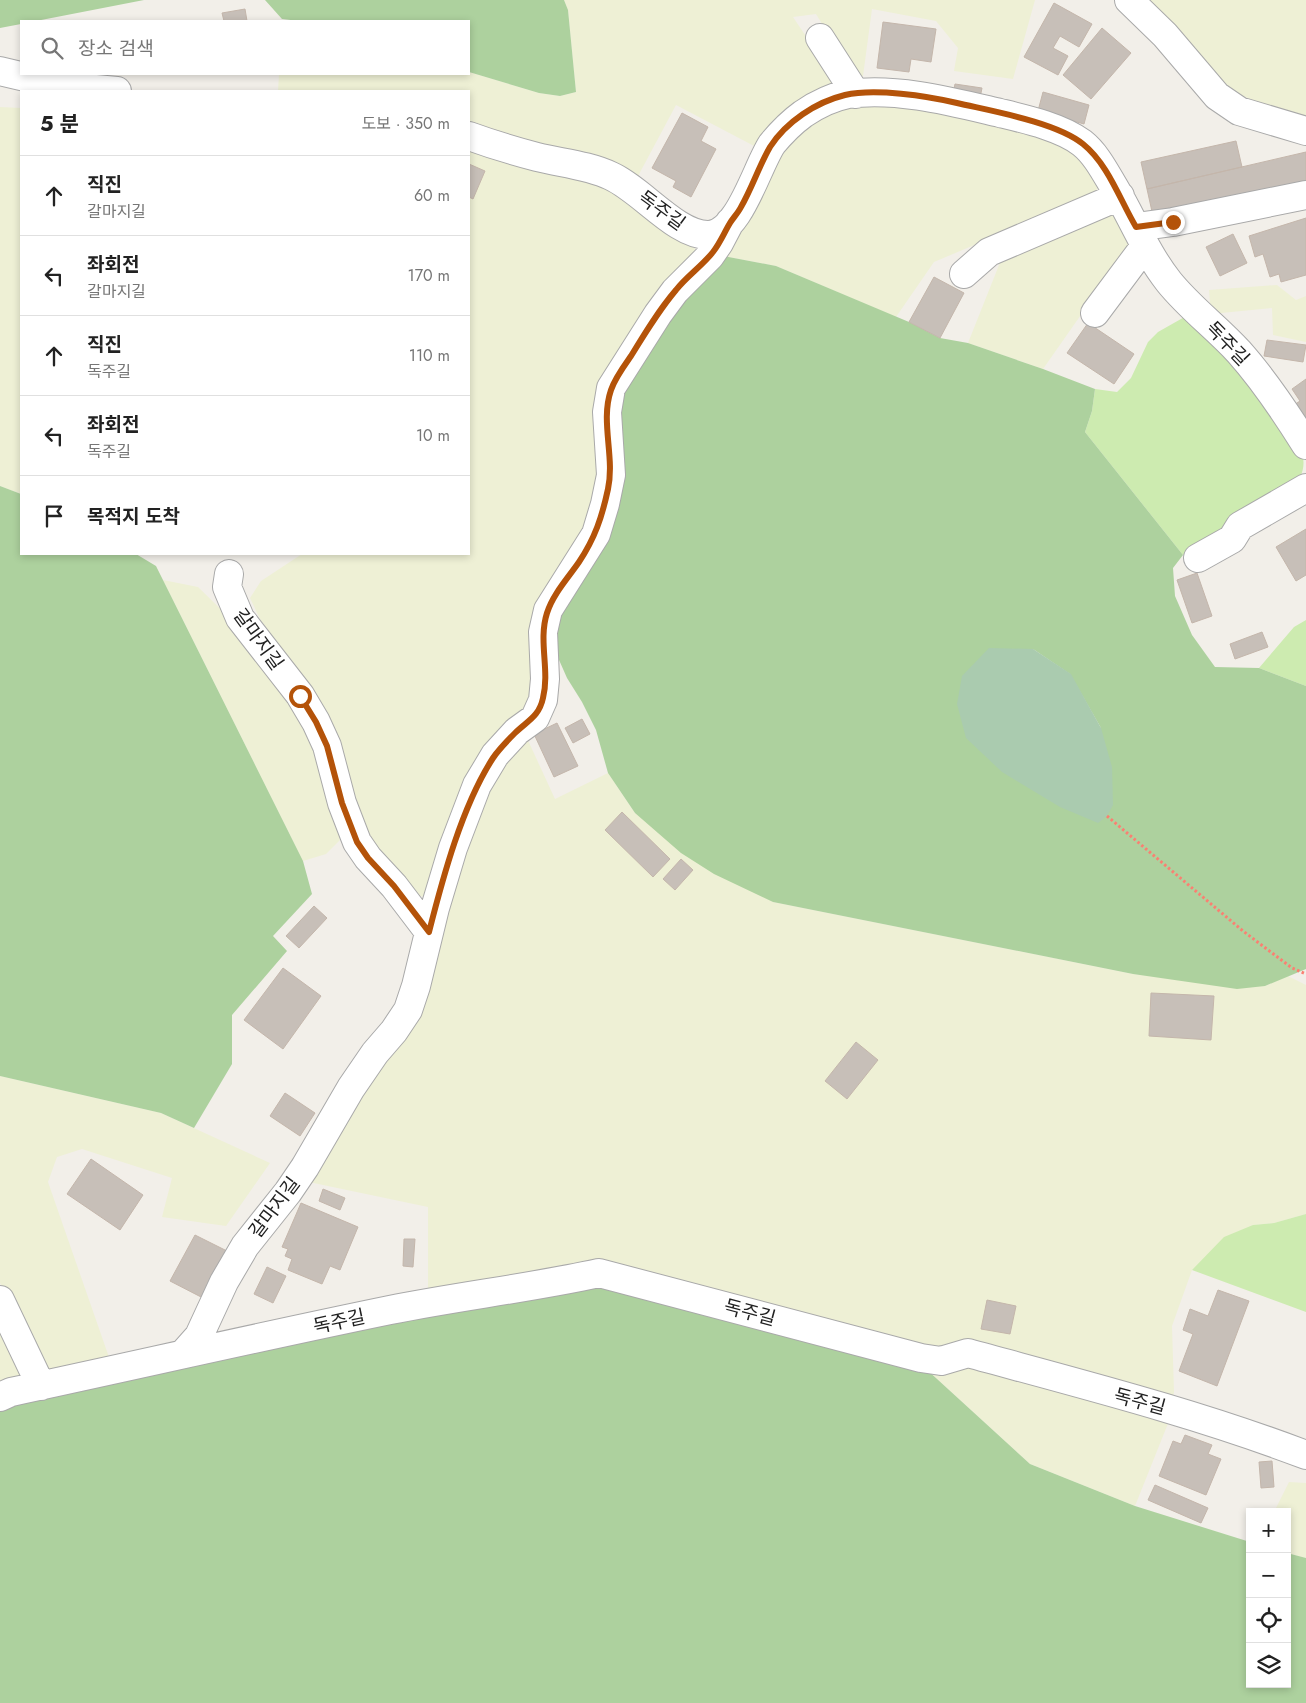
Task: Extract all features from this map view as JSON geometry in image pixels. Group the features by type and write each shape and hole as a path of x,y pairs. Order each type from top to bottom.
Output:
{"lane":[{"path":"1129,0 1165,35 1217,96 1239,111 1306,131"},
{"path":"820,38 856,94"},
{"path":"0,71 63,86 106,90"},
{"name":"독주길","path":"470,136 537,157 593,169 612,176 632,188 685,229 710,235 721,231 741,208 771,146 786,128 803,114 824,101 847,94 902,94 946,100 1022,119 1072,136 1094,156 1120,196 1140,236 1169,282 1240,353 1306,445"},
{"path":"1096,312 1140,236 1306,195"},
{"path":"964,274 989,252 1120,196"},
{"name":"갈마지길","path":"183,1354 199,1336 224,1282 245,1246 288,1192 351,1088 408,1010 453,848 477,785 495,755 517,730 534,718 543,700 545,679 543,632 548,610 596,534 605,504 611,475 606,412 611,388 658,314 675,291 710,256 719,244 730,222"},
{"path":"1198,558 1232,539 1240,526 1306,488"},
{"name":"갈마지길","path":"229,574 227,587 240,618 294,687 316,722 327,746 342,803 357,842 429,932"},
{"name":"독주길","path":"183,1354 393,1310 598,1273 921,1358 941,1361 968,1353 1175,1410 1260,1437 1306,1455"},
{"path":"0,1300 41,1386"},
{"path":"0,1397 11,1392 183,1354"}],"path":[{"path":"1107,816 1243,931 1292,968 1306,974"}],"green space":[{"path":"0,0 144,0 41,20 20,20 20,24 0,28"},
{"path":"265,0 564,0 568,10 576,92 560,96 539,93 470,72 470,20 282,19"},
{"path":"564,0 1035,0 1013,79 954,71 958,48 936,21 872,9 863,76 853,75 816,14 793,17 836,81 830,91 756,147 676,105 637,178 470,128 470,90 278,90 279,75 470,75 470,72 539,93 560,96 576,92 568,10"},
{"path":"1140,0 1306,0 1306,117 1269,107 1231,91"},
{"path":"882,104 1010,123 1075,147 1099,186 1093,195 934,262 896,317 776,266 718,255 780,148 831,106"},
{"path":"0,107 20,108 20,494 0,486"},
{"path":"470,146 591,177 692,244 698,254 606,473 537,700 425,896 416,897 373,851 294,665 260,619 250,598 261,581 300,555 470,555"},
{"path":"1104,212 1121,219 1132,242 1043,369 968,343 1003,255"},
{"path":"718,255 776,266 909,322 940,338 968,343 1095,389 1092,411 1085,432 1183,555 1173,568 1175,596 1192,635 1215,667 1259,668 1306,686 1306,969 1265,986 1237,989 1133,974 773,902 714,874 681,853 635,813 608,773 596,730 567,678 552,644 556,606 572,585 618,389","holes":["1033,649 1070,674 1101,728"]},
{"path":"1277,285 1296,300 1306,296 1306,342 1273,335 1272,308 1211,314 1209,290"},
{"path":"1188,315 1218,340 1301,448 1304,463 1300,477 1221,535 1183,555 1085,432 1092,411 1095,389 1117,392 1131,378 1148,342 1158,332"},
{"path":"0,486 20,494 20,555 138,555 156,566 303,861 312,894 273,936 287,951 232,1015 232,1064 194,1128 161,1113 0,1076"},
{"path":"163,580 198,587 239,627 315,739 332,790 340,840 326,854 303,861"},
{"path":"1306,620 1306,686 1259,668 1294,627"},
{"path":"989,648 1033,649 1071,674 1101,728 1112,767 1113,805 1107,816 1098,823 1060,807 1002,772 966,738 957,704 962,676"},
{"path":"526,736 555,799 608,773 635,813 773,902 1133,974 1265,986 1288,976 1306,985 1306,1214 1274,1223 1253,1225 1192,1270 1172,1326 1174,1392 1172,1402 941,1356 428,1296 428,1207 304,1181 367,1078 482,792"},
{"path":"0,1076 161,1113 270,1163 226,1226 162,1217 172,1178 82,1149 57,1157 48,1182 111,1363 52,1377 42,1370 0,1283"},
{"path":"1306,1214 1306,1312 1192,1270 1224,1237 1253,1225 1274,1223"},
{"path":"597,1279 925,1368 1030,1464 1135,1506 1246,1541 1246,1688 1291,1688 1291,1554 1306,1558 1306,1703 0,1703 0,1408 129,1372"},
{"path":"0,1324 23,1373 21,1382 0,1390"},
{"path":"971,1364 1169,1421 1135,1506 1030,1464 925,1368"},
{"path":"1289,1482 1306,1483 1306,1558 1291,1554 1291,1508 1276,1508"}],"building":[{"path":"1054,3 1092,24 1079,47 1060,36 1053,48 1068,56 1058,75 1024,57"},
{"path":"245,9 247,20 224,20 222,13"},
{"path":"883,22 936,29 931,62 911,59 909,72 877,68"},
{"path":"1102,28 1131,53 1091,99 1063,75"},
{"path":"955,84 982,88 979,103 952,98"},
{"path":"1043,92 1089,105 1084,124 1038,111"},
{"path":"682,113 708,127 701,141 716,149 691,197 673,187 676,181 652,168"},
{"path":"1236,141 1242,167 1147,189 1141,162"},
{"path":"1306,152 1306,181 1153,216 1147,189"},
{"path":"470,164 485,171 473,199 470,198"},
{"path":"1306,218 1306,275 1281,282 1279,274 1270,277 1263,254 1255,257 1249,236"},
{"path":"1233,234 1247,263 1220,276 1206,247"},
{"path":"934,277 964,293 940,338 909,322"},
{"path":"1088,323 1134,354 1114,384 1067,353"},
{"path":"1267,340 1306,345 1303,362 1264,356"},
{"path":"1306,379 1306,422 1294,405 1300,401 1292,389"},
{"path":"1306,529 1306,575 1296,581 1276,547"},
{"path":"1197,573 1212,616 1192,623 1177,580"},
{"path":"1262,632 1268,647 1235,659 1230,644"},
{"path":"582,719 590,734 573,743 565,728"},
{"path":"557,723 578,766 554,777 534,734"},
{"path":"622,812 670,859 653,877 605,830"},
{"path":"681,859 693,870 675,890 663,879"},
{"path":"314,906 327,918 299,948 286,936"},
{"path":"283,968 321,996 283,1049 244,1020"},
{"path":"1151,993 1214,996 1211,1040 1149,1036"},
{"path":"856,1042 878,1060 847,1099 825,1081"},
{"path":"285,1093 315,1113 300,1136 270,1116"},
{"path":"91,1159 143,1195 120,1230 67,1194"},
{"path":"323,1189 345,1198 340,1210 319,1201"},
{"path":"301,1203 358,1227 340,1270 330,1266 322,1284 288,1270 292,1259 285,1256 288,1249 282,1247"},
{"path":"195,1235 227,1251 203,1298 170,1281"},
{"path":"404,1239 415,1239 413,1267 403,1266"},
{"path":"267,1267 286,1276 273,1303 254,1294"},
{"path":"1218,1290 1249,1301 1217,1386 1179,1371 1193,1334 1183,1330 1190,1309 1208,1316"},
{"path":"987,1300 1016,1306 1010,1334 981,1329"},
{"path":"1185,1435 1212,1445 1208,1454 1221,1459 1206,1495 1159,1476 1173,1441 1181,1444"},
{"path":"1272,1461 1274,1487 1261,1488 1259,1462"},
{"path":"1155,1485 1208,1508 1201,1523 1148,1500"}],"route":[{"path":"300,696 316,722 327,746 342,803 357,842 429,932 453,848 477,785 495,755 517,730 534,718 543,700 545,679 543,632 548,610 596,534 605,504 611,475 606,412 611,388 658,314 675,291 710,256 719,244 730,222 741,208 771,146 786,128 803,114 824,101 847,94 902,94 946,100 1022,119 1058,131 1072,136 1094,156 1107,174 1136,227 1173,222"}]}
